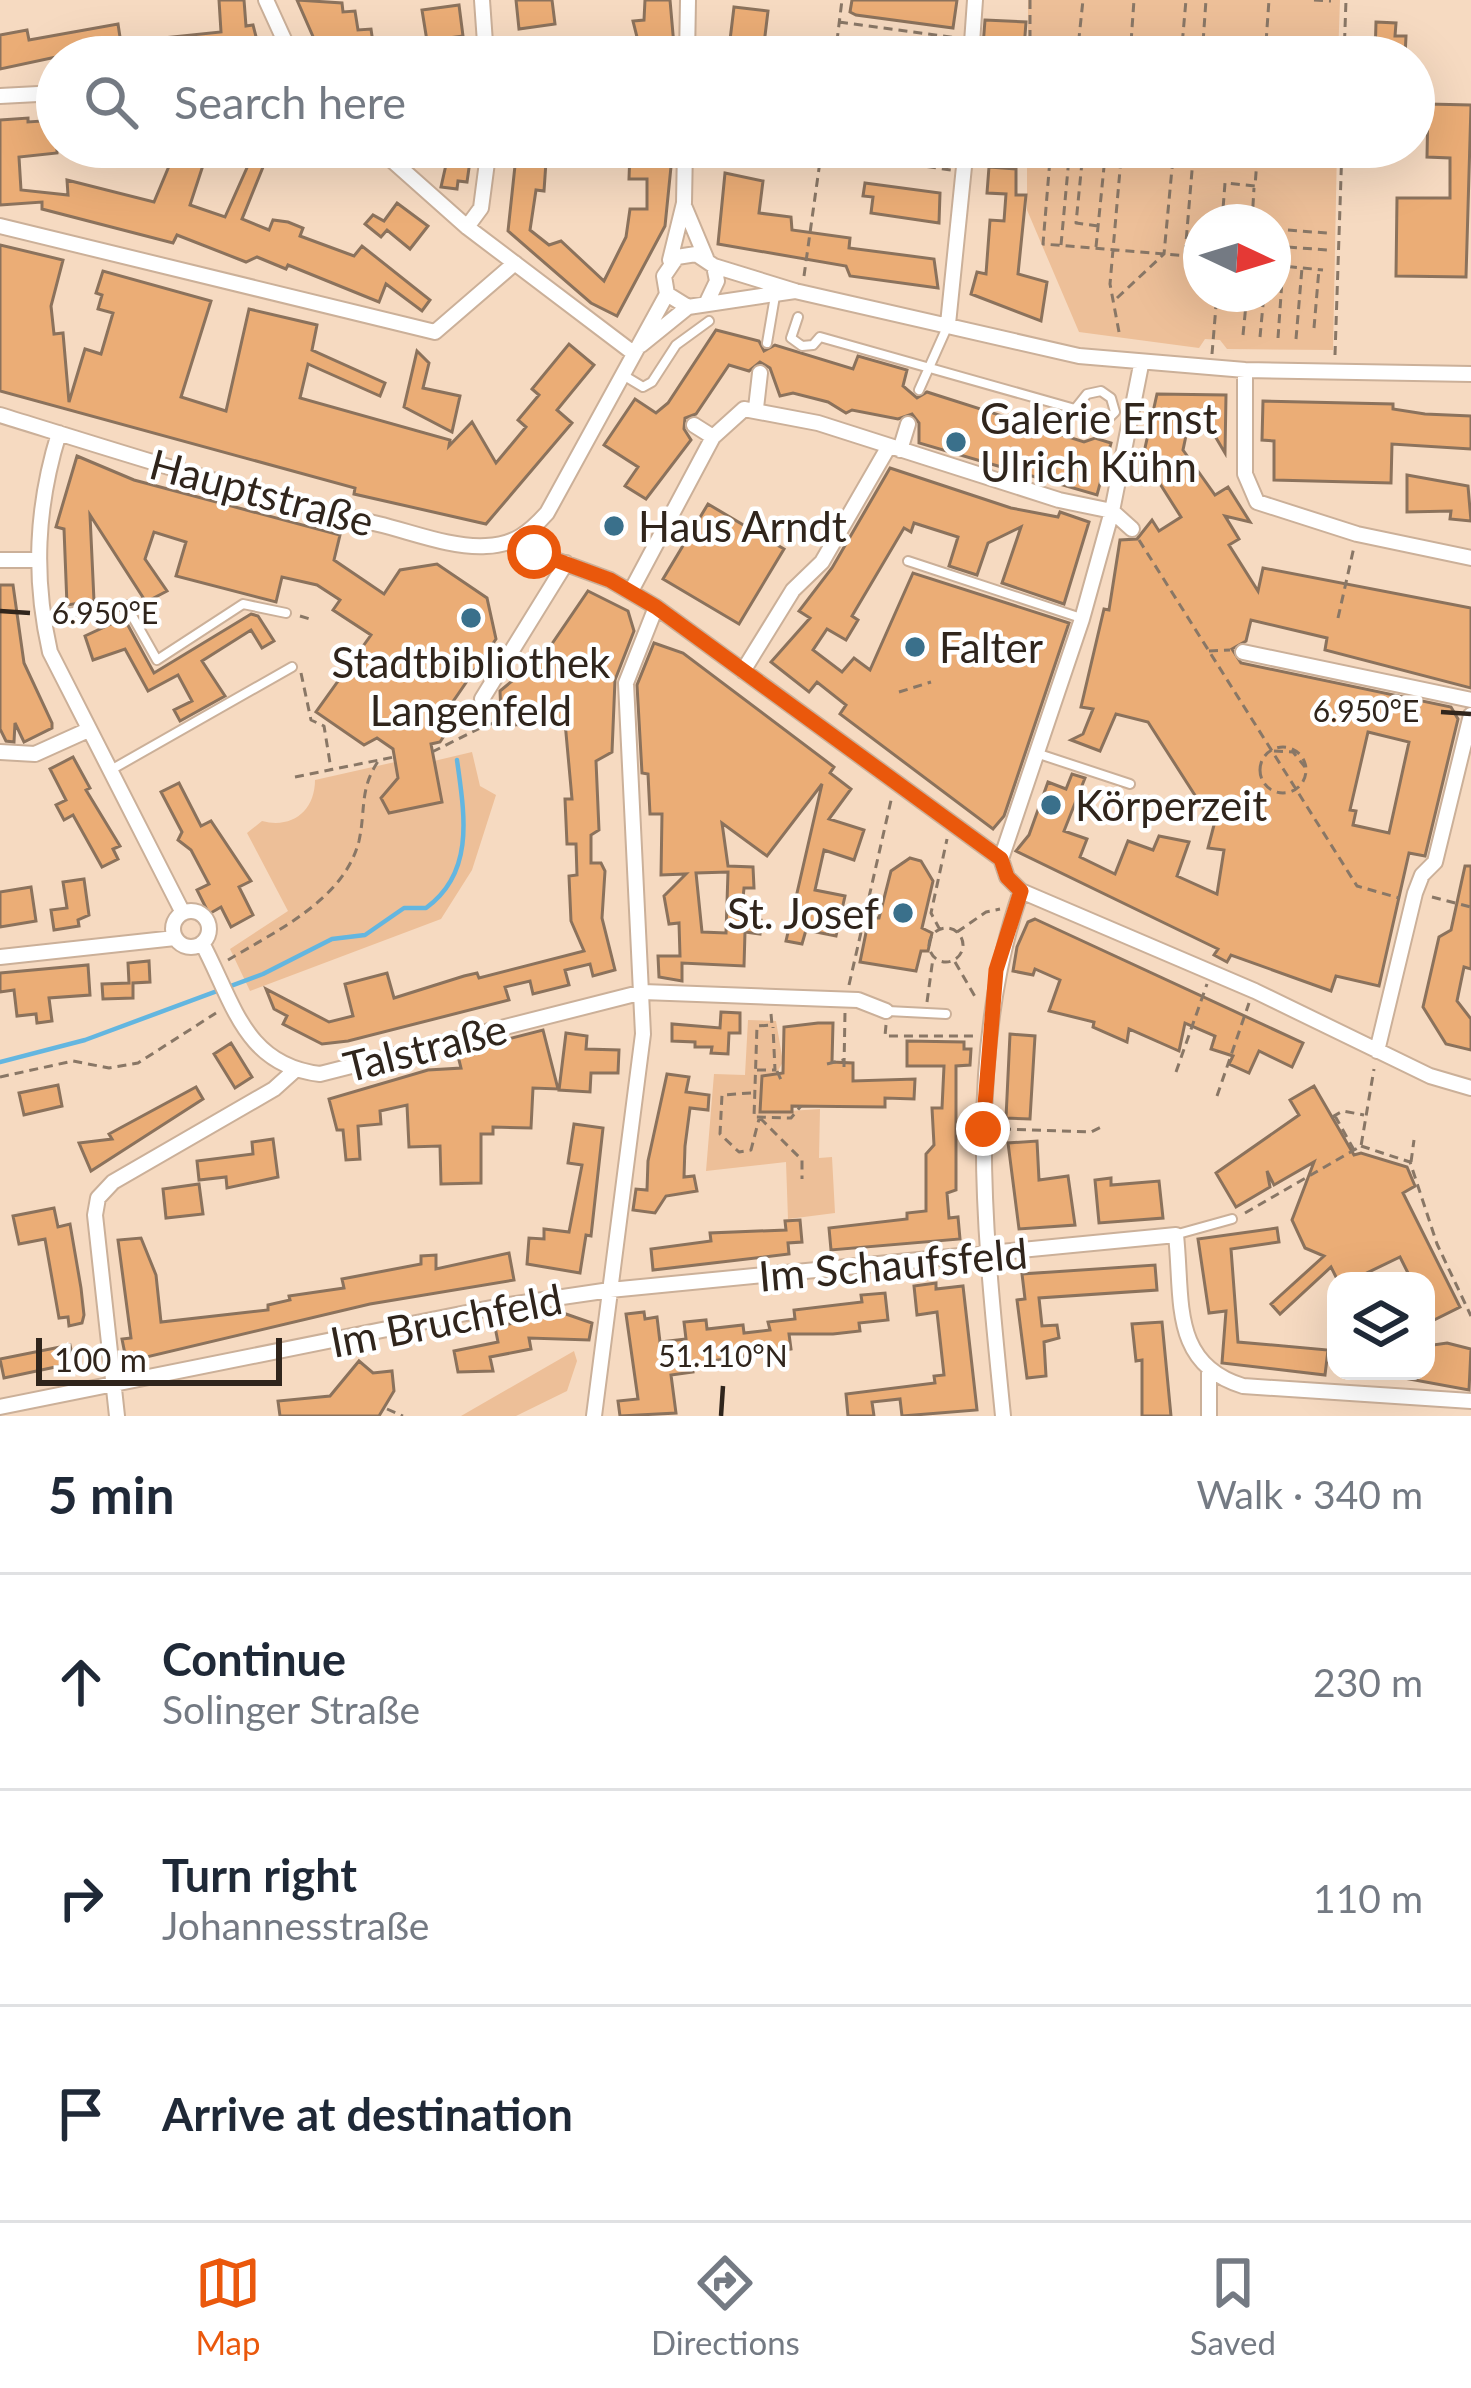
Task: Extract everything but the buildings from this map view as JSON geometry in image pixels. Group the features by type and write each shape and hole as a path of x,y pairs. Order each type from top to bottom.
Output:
{"street":[{"path":"266,0 282,36"},
{"path":"482,0 485,36"},
{"path":"687,36 688,0"},
{"path":"973,36 975,0"},
{"path":"0,96 36,94"},
{"path":"400,168 466,227 632,352"},
{"path":"466,227 481,208 486,168"},
{"path":"685,168 684,203 664,276 667,294 619,373 560,492 527,536 534,552 631,591 656,607 1001,859 1007,877 1021,891 1255,991 1430,1076 1471,1088"},
{"path":"948,324 964,168"},
{"path":"684,203 717,280 706,302"},
{"path":"0,226 435,332 515,263"},
{"path":"670,261 689,253 799,291 1079,356 1142,365 1471,374"},
{"path":"632,352 688,307 799,291"},
{"path":"667,294 688,307"},
{"path":"1001,859 1082,619 1112,511 1142,365"},
{"path":"1245,370 1245,474 1251,494 1263,507 1357,534 1471,558"},
{"path":"756,408 760,373"},
{"path":"631,591 713,437 729,418 756,408 1112,511 1132,529"},
{"name":"Hauptstraße","path":"0,415 226,486 463,544 506,544 527,536"},
{"path":"743,671 793,590 822,562 908,424"},
{"path":"694,425 713,437"},
{"path":"58,433 39,516 42,616 56,667 86,731 183,913"},
{"path":"0,560 38,560"},
{"path":"482,700 566,563"},
{"path":"595,1416 643,1034 626,699 630,663 656,607"},
{"path":"1243,652 1471,700"},
{"path":"1377,1051 1409,897 1435,862 1471,715"},
{"path":"0,752 35,754 86,731"},
{"path":"1004,1416 987,1256 982,1037 996,970 1021,891"},
{"path":"175,938 174,924 183,913"},
{"path":"0,957 175,938 186,947 202,943 208,930 204,917 183,913"},
{"name":"Talstraße","path":"202,943 254,1042 271,1061 294,1071 320,1074 643,992 845,999 886,1011"},
{"path":"118,1416 95,1215 98,1198 113,1182 274,1089 294,1071"},
{"path":"1176,1235 1188,1342 1209,1373 1209,1416"},
{"name":"Im Schaufsfeld","path":"610,1290 1176,1235"},
{"name":"Im Bruchfeld","path":"0,1407 501,1306 610,1290"},
{"path":"1209,1373 1243,1386 1471,1401"}],"lane":[{"path":"767,343 776,296"},
{"path":"798,317 791,338 802,346 813,346 820,337 1076,409 1087,394 1101,391 1111,398 1115,412 1106,421"},
{"path":"619,373 643,387 652,382 676,345 709,321"},
{"path":"919,390 948,324"},
{"path":"908,561 1082,619"},
{"path":"42,616 126,604 157,660 243,604 286,613"},
{"path":"108,772 295,665"},
{"path":"1039,754 1130,784"},
{"path":"886,1011 946,1014"},
{"path":"1176,1235 1232,1219"}],"path":[{"path":"837,36 842,0"},
{"path":"1030,0 1030,36"},
{"path":"1079,36 1083,0"},
{"path":"1131,36 1134,0"},
{"path":"1183,36 1186,0"},
{"path":"1204,36 1207,0"},
{"path":"1266,36 1269,0"},
{"path":"1314,0 1331,1"},
{"path":"1345,36 1346,0"},
{"path":"839,22 943,36"},
{"path":"799,291 819,168"},
{"path":"938,168 964,172"},
{"path":"1049,168 1043,244 1183,256"},
{"path":"1061,245 1068,168"},
{"path":"1081,168 1076,223 1098,226"},
{"path":"1096,249 1103,168"},
{"path":"1119,332 1112,249 1120,168"},
{"path":"1114,301 1164,254 1172,168"},
{"path":"1189,204 1192,168"},
{"path":"1254,204 1256,168"},
{"path":"1335,372 1341,168"},
{"path":"1223,204 1225,183 1255,186"},
{"path":"1291,230 1327,233"},
{"path":"1291,247 1328,250"},
{"path":"1291,267 1321,270 1314,328"},
{"path":"1296,339 1302,268"},
{"path":"1211,368 1216,312"},
{"path":"1244,335 1246,312"},
{"path":"1261,337 1263,312"},
{"path":"1278,338 1280,312"},
{"path":"1132,529 1357,886 1471,907"},
{"path":"1338,618 1357,534"},
{"path":"286,613 313,620"},
{"path":"974,650 1013,655"},
{"path":"1209,651 1243,652"},
{"path":"295,665 310,720 324,727 332,770"},
{"path":"899,692 931,682"},
{"path":"482,700 484,726"},
{"path":"432,752 500,722"},
{"path":"1296,790 1275,792 1264,782 1260,768 1272,751 1287,746 1304,759 1306,777 1296,790 1282,794 1268,788 1261,776 1262,761 1278,747 1294,749 1304,759 1307,769 1296,790"},
{"path":"1272,751 1293,752 1307,769"},
{"path":"295,777 394,757"},
{"path":"215,968 303,915 349,865 363,822 365,780 379,760"},
{"path":"844,1067 845,999 895,782"},
{"path":"940,930 931,914 950,823"},
{"path":"940,930 957,932 986,912 1014,913"},
{"path":"927,1013 934,957 930,941 940,930"},
{"path":"954,961 963,947 957,932"},
{"path":"886,1011 885,1036 982,1037 979,1000 954,961 934,957"},
{"path":"1176,1072 1212,974"},
{"path":"1217,1096 1234,1036 1255,991"},
{"path":"0,1078 73,1061 109,1068 138,1063 232,1002"},
{"path":"771,1014 781,1080"},
{"path":"772,1025 758,1026 754,1117 791,1118 801,1106 811,1107"},
{"path":"1361,1146 1377,1051"},
{"path":"827,1064 844,1059"},
{"path":"755,1070 776,1070"},
{"path":"754,1093 722,1095 719,1134 739,1152 751,1150 759,1117"},
{"path":"1354,1150 1334,1117 1343,1111 1366,1116"},
{"path":"759,1117 802,1160 802,1179"},
{"path":"983,1129 1091,1132 1101,1127"},
{"path":"1414,1140 1411,1162 1437,1244 1471,1316"},
{"path":"1232,1219 1361,1146 1411,1162"},
{"path":"387,1409 403,1416"}],"shaded area":[{"path":"1028,0 1340,0 1339,36 1028,36"},
{"path":"1027,168 1337,168 1333,350 1227,349 1220,340 1205,339 1199,348 1079,332 1027,210"},
{"path":"472,752 480,786 496,795 472,870 441,919 250,991 230,949 288,911 247,833 262,821 283,822 300,815 311,801 315,780 395,762 398,778 381,798 388,813 441,802 434,761"},
{"path":"748,1020 776,1021 783,1062 775,1076 761,1076 760,1113 820,1109 819,1158 832,1157 835,1213 788,1219 786,1162 706,1171 714,1074 745,1075"},
{"path":"574,1351 577,1361 567,1391 516,1416 461,1416"}],"waterway":[{"path":"0,1062 85,1040 263,974 332,939 365,935 404,908 426,908 442,893 460,859 463,820 457,760"}],"place":[{"name":"Galerie Ernst Ulrich Kühn","path":"956,442"},
{"name":"Haus Arndt","path":"614,526"},
{"name":"Stadtbibliothek Langenfeld","path":"471,618"},
{"name":"Falter","path":"915,647"},
{"name":"Körperzeit","path":"1051,805"},
{"name":"St. Josef","path":"903,913"}],"route":[{"path":"534,552 610,580 656,607 1001,859 1002,869 1021,891 996,970 983,1129"}]}
